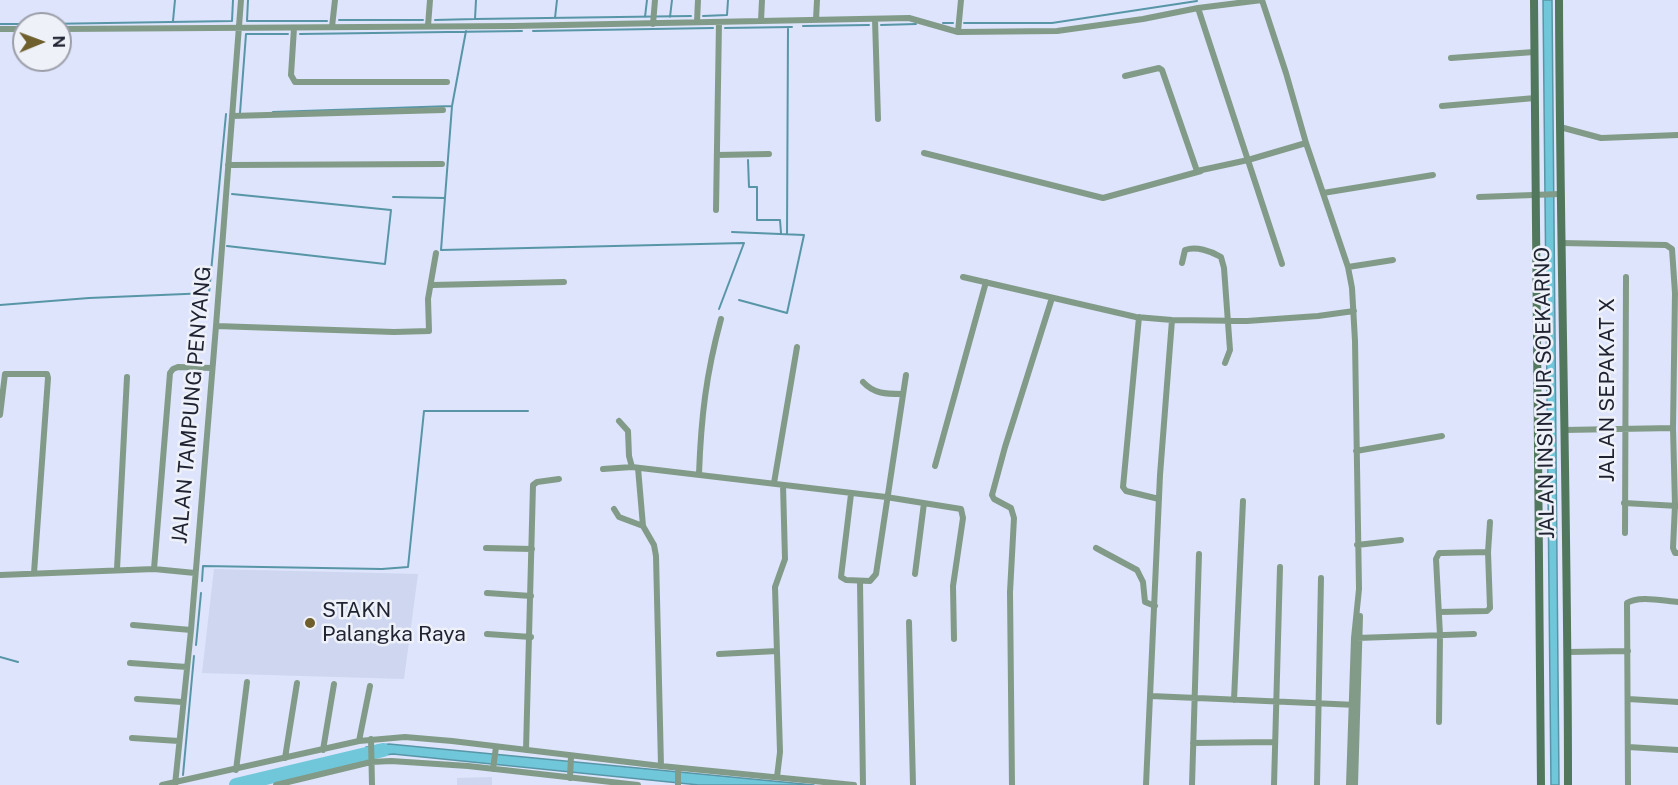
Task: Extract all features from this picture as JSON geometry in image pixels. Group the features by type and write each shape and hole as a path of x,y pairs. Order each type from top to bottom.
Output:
{"street":[{"name":"JALAN TAMPUNG PENYANG","path":"175,784 191,630 241,0"},
{"path":"332,27 334,0"},
{"path":"428,26 430,0"},
{"path":"653,24 655,0"},
{"path":"697,22 698,0"},
{"path":"761,21 762,0"},
{"path":"816,20 818,0"},
{"path":"958,32 960,0"},
{"path":"72,28 294,28 917,19 958,32 1057,31 1262,0 1287,74 1306,143 1348,267 1354,310 1358,597 1349,785"},
{"name":"JALAN INSINYUR SOEKARNO","path":"1534,0 1541,785"},
{"name":"JALAN INSINYUR SOEKARNO","path":"1559,0 1560,127 1557,194 1564,430 1568,785"},
{"path":"1198,8 1282,264"},
{"path":"875,19 878,119"},
{"path":"716,210 719,22"},
{"path":"294,28 291,75 295,82 447,82"},
{"path":"1451,58 1534,52"},
{"path":"1125,76 1159,68 1162,70 1196,169 1201,171"},
{"path":"1442,106 1535,98"},
{"path":"232,116 443,110"},
{"path":"1560,127 1601,138 1678,135"},
{"path":"924,153 1103,198 1306,143"},
{"path":"717,155 769,154"},
{"path":"228,165 442,164"},
{"path":"1323,193 1434,175"},
{"path":"1479,196 1557,194"},
{"path":"1560,243 1669,245 1675,252 1676,330 1672,360 1676,408 1673,428 1676,505 1673,548 1675,553 1678,553"},
{"path":"1182,263 1185,250 1189,248 1221,257 1224,268 1230,350 1226,363"},
{"path":"216,326 394,332 429,331 428,299 436,252"},
{"path":"1348,267 1393,260"},
{"path":"963,277 1139,317 1172,320 1228,321 1318,316 1354,310"},
{"name":"JALAN SEPAKAT X","path":"1625,534 1626,277"},
{"path":"432,285 564,282"},
{"path":"935,466 986,282"},
{"path":"1012,785 1010,592 1014,518 1011,508 994,499 992,495 1052,298"},
{"path":"1139,317 1123,487 1126,491 1159,500"},
{"path":"699,474 703,406 709,363 721,320"},
{"path":"1146,785 1159,500 1172,320"},
{"path":"774,483 796,347"},
{"path":"154,569 170,373 178,367 212,368"},
{"path":"0,415 5,374 45,373 48,378 34,573"},
{"path":"851,494 841,574 843,579 870,581 876,574 906,375"},
{"path":"117,569 127,377"},
{"path":"863,382 870,390 902,394"},
{"path":"619,421 628,431 629,456 635,468 643,526 654,545 656,556 662,766"},
{"path":"1564,430 1673,428"},
{"path":"1356,451 1442,436"},
{"path":"603,469 635,468 699,474 959,508 963,512 953,586 954,639"},
{"path":"526,750 531,637 533,485 537,482 559,479"},
{"path":"777,777 780,752 775,587 785,559 783,485"},
{"path":"1234,700 1243,501"},
{"path":"915,574 924,503"},
{"path":"1624,503 1676,505"},
{"path":"614,509 619,517 643,526"},
{"path":"1439,612 1486,611 1490,608 1488,552 1490,522"},
{"path":"1357,545 1401,540"},
{"path":"486,548 532,549"},
{"path":"1096,548 1137,570 1143,582 1145,602 1155,606"},
{"path":"1440,722 1440,635 1436,559 1439,553 1488,552"},
{"path":"1192,785 1199,554"},
{"path":"1274,785 1280,567"},
{"path":"0,575 117,569 154,569 195,573"},
{"path":"1317,785 1321,578"},
{"path":"860,582 863,785"},
{"path":"487,593 531,596"},
{"path":"1628,785 1626,608 1628,602 1637,600 1678,602"},
{"path":"909,622 913,785"},
{"path":"133,625 191,630"},
{"path":"487,634 531,637"},
{"path":"1356,638 1474,634"},
{"path":"719,654 777,651"},
{"path":"1568,652 1628,651"},
{"path":"130,663 187,667"},
{"path":"236,770 247,682"},
{"path":"285,758 297,683"},
{"path":"323,750 334,684"},
{"path":"359,741 370,686"},
{"path":"1151,696 1354,705"},
{"path":"137,699 182,702"},
{"path":"1628,699 1678,702"},
{"path":"1354,705 1355,785"},
{"path":"162,785 175,784 359,741 371,743 405,737 678,768 854,785"},
{"path":"132,738 178,741"},
{"path":"1193,742 1275,742"},
{"path":"371,743 372,785"},
{"path":"1628,747 1678,750"},
{"path":"493,767 496,748"},
{"path":"570,775 571,756"},
{"path":"276,785 371,759 493,767 638,785"},
{"path":"678,768 678,781"}],"shaded area":[{"name":"STAKN Palangka Raya","path":"214,569 418,574 404,679 202,673"},
{"path":"492,777 492,785 457,785 457,778"}],"water":[{"path":"1543,0 1552,0 1559,785 1551,785"},
{"path":"389,744 814,785 699,785 393,754 367,757 366,747"}],"waterway":[{"path":"173,21 175,0"},
{"path":"72,24 232,21 233,0"},
{"path":"248,0 247,21 327,21"},
{"path":"435,20 475,19 476,0"},
{"path":"555,18 557,0"},
{"path":"645,17 647,0"},
{"path":"670,17 672,0"},
{"path":"703,16 727,15 728,0"},
{"path":"964,23 1052,23 1197,1"},
{"path":"475,19 691,16"},
{"path":"339,20 423,20"},
{"path":"943,23 953,23"},
{"path":"0,24 12,24"},
{"path":"881,25 916,24"},
{"path":"803,26 869,25"},
{"path":"787,234 788,27"},
{"path":"725,28 792,27"},
{"path":"533,31 713,28"},
{"path":"466,31 452,106 441,250 744,243 719,309"},
{"path":"300,34 522,31"},
{"path":"240,113 246,34 288,34"},
{"path":"273,112 452,106"},
{"path":"0,305 89,298 209,293 226,114"},
{"path":"748,160 749,187 757,187 757,220 780,220 781,233"},
{"path":"227,246 385,264 391,210 232,194"},
{"path":"393,197 445,198"},
{"path":"732,232 804,235 787,313 739,300"},
{"path":"202,581 203,566 382,569 408,567 424,411 528,411"},
{"path":"196,645 201,593"},
{"path":"183,775 194,656"},
{"path":"0,657 18,662"},
{"path":"236,785 383,750"}],"place":[{"name":"STAKN Palangka Raya","path":"310,623"}]}
